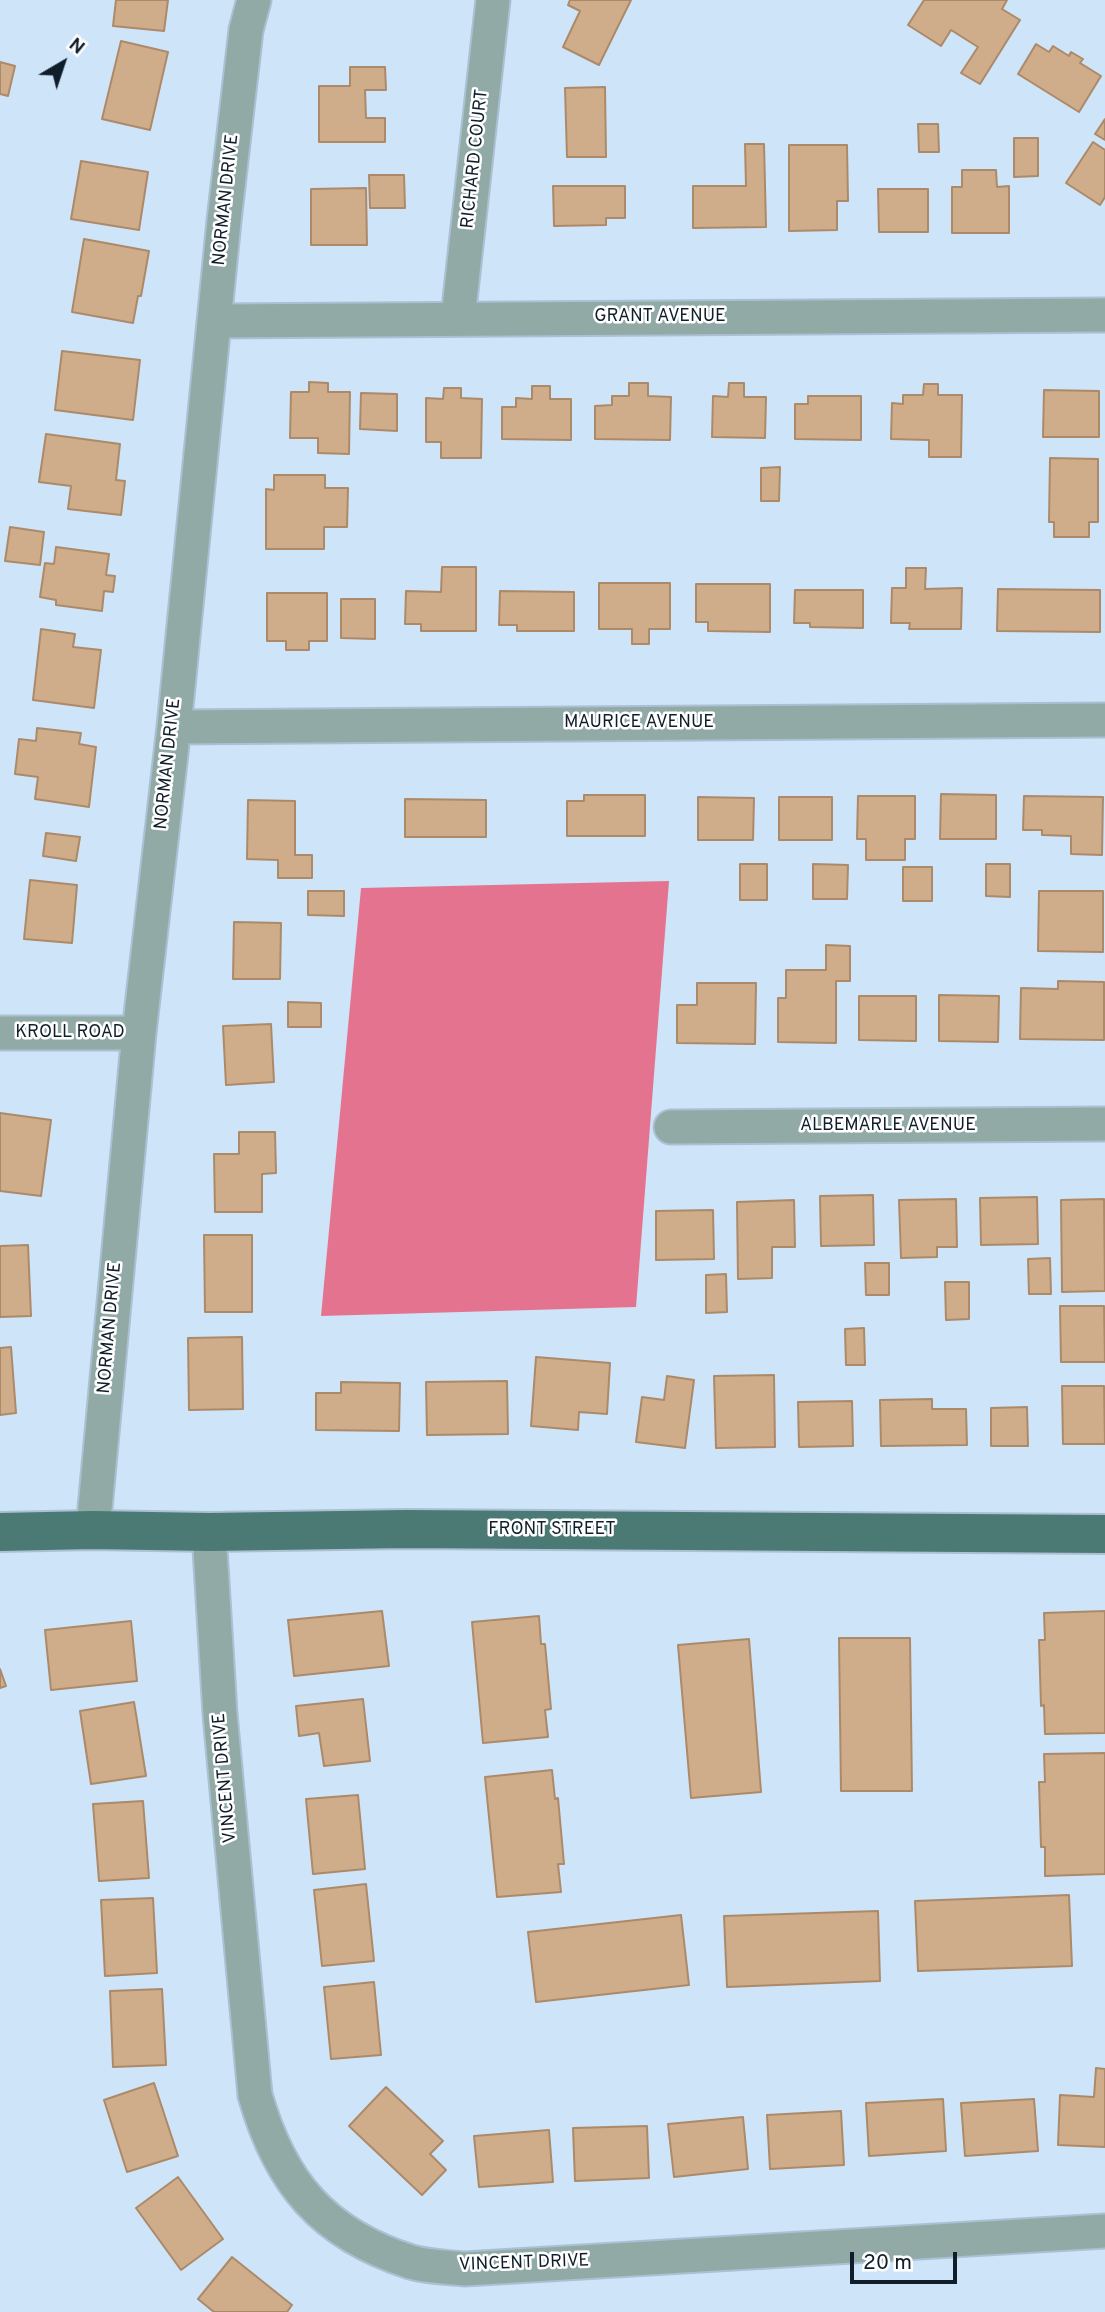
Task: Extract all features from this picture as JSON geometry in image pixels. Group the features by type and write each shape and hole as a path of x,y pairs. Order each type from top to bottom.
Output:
{"main road":[{"name":"FRONT STREET","path":"0,1532 406,1529 1105,1534"}],"street":[{"name":"NORMAN DRIVE","path":"93,1530 139,1033 174,727 246,30 254,0"},
{"name":"RICHARD COURT","path":"458,318 493,0"},
{"name":"GRANT AVENUE","path":"215,321 1105,314"},
{"name":"MAURICE AVENUE","path":"174,727 1105,720"},
{"name":"KROLL ROAD","path":"0,1033 139,1033"},
{"name":"ALBEMARLE AVENUE","path":"671,1127 1105,1125"},
{"name":"VINCENT DRIVE","path":"209,1532 220,1714 255,2095 265,2131 289,2178 324,2217 351,2237 413,2262 464,2269 1105,2231"}],"shaded area":[{"path":"669,881 636,1307 321,1316 361,888"}],"building":[{"path":"116,0 168,0 164,31 113,26"},
{"path":"570,0 631,0 599,65 563,47 580,11 568,5"},
{"path":"924,0 1007,0 1002,9 1020,20 980,84 961,73 978,47 951,30 941,46 908,25"},
{"path":"121,41 168,52 150,130 102,119"},
{"path":"1036,44 1049,52 1053,46 1069,56 1071,52 1083,59 1080,63 1101,76 1079,112 1018,74"},
{"path":"0,62 15,66 8,96 0,94"},
{"path":"350,67 385,67 386,90 365,90 366,118 385,118 385,142 319,142 319,86 350,86"},
{"path":"605,87 606,157 567,157 565,88"},
{"path":"1105,119 1105,140 1095,134"},
{"path":"918,124 938,124 939,152 919,152"},
{"path":"1014,138 1038,138 1038,176 1014,177"},
{"path":"1093,142 1105,150 1105,197 1100,205 1066,183"},
{"path":"745,144 764,144 766,227 693,228 693,186 746,186"},
{"path":"789,145 847,145 848,201 837,201 837,230 789,231"},
{"path":"81,161 148,172 139,230 71,219"},
{"path":"962,170 996,170 997,187 1009,186 1009,233 952,233 952,187 962,187"},
{"path":"369,175 404,175 405,208 370,208"},
{"path":"553,186 625,186 625,218 606,218 606,225 554,226"},
{"path":"366,188 367,245 311,245 311,189"},
{"path":"878,189 928,189 928,232 879,232"},
{"path":"84,239 149,251 133,323 72,312"},
{"path":"62,351 140,360 133,420 55,410"},
{"path":"309,382 328,383 328,392 350,392 349,454 318,453 318,438 290,438 291,392 309,392"},
{"path":"629,383 648,383 648,396 671,397 670,440 595,439 595,406 612,405 612,396 629,396"},
{"path":"729,383 744,383 744,397 766,397 765,438 712,437 713,396 728,397"},
{"path":"924,384 938,384 938,395 962,395 961,457 929,457 929,440 891,439 892,403 903,404 903,395 923,395"},
{"path":"532,386 550,386 550,399 571,399 571,440 502,439 502,407 516,407 516,398 532,399"},
{"path":"444,388 461,388 461,398 482,399 481,458 441,458 441,442 426,442 426,398 443,399"},
{"path":"1044,390 1099,391 1099,437 1043,437"},
{"path":"361,393 397,394 397,431 360,429"},
{"path":"808,396 861,396 861,440 795,439 795,404 808,404"},
{"path":"46,434 120,444 116,480 125,481 121,515 68,509 71,486 39,482"},
{"path":"1050,458 1098,459 1098,522 1089,522 1089,537 1054,537 1054,522 1049,522"},
{"path":"780,467 779,501 761,501 761,468"},
{"path":"274,475 325,475 325,488 348,488 347,527 324,527 324,549 266,549 266,489 274,490"},
{"path":"10,527 44,532 40,565 5,561"},
{"path":"56,547 109,554 106,575 115,576 113,592 104,591 102,611 56,605 56,600 40,597 45,563 54,564"},
{"path":"442,567 476,567 476,631 421,631 421,624 405,624 406,591 441,592"},
{"path":"906,568 926,568 925,589 962,588 961,629 909,629 910,623 891,623 892,588 906,588"},
{"path":"599,583 670,583 670,629 649,629 649,644 632,644 632,629 599,629"},
{"path":"696,584 770,584 770,632 708,631 708,622 696,622"},
{"path":"998,589 1100,590 1100,632 997,631"},
{"path":"795,590 863,590 863,628 810,627 810,623 794,623"},
{"path":"500,591 574,592 574,631 517,631 517,625 499,625"},
{"path":"267,593 327,593 327,641 309,641 309,650 286,650 286,641 267,641"},
{"path":"341,599 375,599 375,639 341,638"},
{"path":"41,629 75,634 73,647 101,650 94,708 33,700"},
{"path":"37,728 81,733 79,744 96,747 89,807 35,799 38,777 15,774 19,739 36,741"},
{"path":"941,794 996,795 996,839 940,839"},
{"path":"584,795 645,795 645,836 567,836 567,801 584,801"},
{"path":"858,796 915,796 915,839 905,839 905,860 866,860 866,839 857,839"},
{"path":"1024,796 1103,797 1102,855 1071,854 1071,836 1042,835 1042,830 1023,830"},
{"path":"698,797 754,798 753,840 698,840"},
{"path":"779,797 832,797 832,840 779,840"},
{"path":"405,799 486,800 486,837 405,837"},
{"path":"248,800 295,801 295,855 312,855 312,878 278,878 278,860 247,859"},
{"path":"46,833 80,837 76,861 43,856"},
{"path":"740,864 767,864 767,900 740,900"},
{"path":"813,864 848,865 847,899 813,899"},
{"path":"986,864 1010,864 1010,897 986,896"},
{"path":"903,867 932,867 932,901 903,901"},
{"path":"30,880 77,885 72,943 24,939"},
{"path":"308,891 344,891 344,916 308,915"},
{"path":"1039,891 1103,891 1103,952 1038,951"},
{"path":"234,922 281,923 280,979 233,979"},
{"path":"826,945 850,946 850,981 836,981 836,1043 778,1042 778,998 786,998 786,970 826,970"},
{"path":"1058,981 1104,982 1104,1040 1020,1039 1021,988 1058,989"},
{"path":"697,983 756,983 755,1044 677,1043 677,1005 697,1005"},
{"path":"939,995 999,996 998,1042 939,1041"},
{"path":"859,996 916,996 916,1041 859,1040"},
{"path":"288,1002 321,1003 321,1027 288,1027"},
{"path":"271,1024 274,1082 226,1085 223,1026"},
{"path":"0,1113 51,1120 41,1196 0,1191"},
{"path":"239,1132 275,1132 276,1173 262,1174 262,1212 215,1212 214,1154 239,1154"},
{"path":"873,1195 874,1245 821,1246 820,1196"},
{"path":"1037,1197 1038,1244 981,1245 980,1198"},
{"path":"956,1199 957,1247 937,1247 937,1257 901,1258 899,1200"},
{"path":"1104,1199 1105,1291 1062,1292 1061,1200"},
{"path":"794,1200 795,1247 772,1247 772,1278 738,1279 737,1202"},
{"path":"713,1210 714,1259 656,1260 656,1211"},
{"path":"204,1235 252,1235 252,1312 205,1312"},
{"path":"28,1245 31,1316 0,1317 0,1246"},
{"path":"1050,1258 1051,1294 1029,1294 1028,1259"},
{"path":"865,1263 889,1263 889,1295 866,1295"},
{"path":"726,1274 727,1312 706,1313 706,1275"},
{"path":"945,1282 969,1282 969,1319 946,1320"},
{"path":"1060,1306 1104,1306 1105,1362 1061,1362"},
{"path":"864,1328 865,1365 846,1365 845,1329"},
{"path":"242,1337 243,1409 189,1410 188,1338"},
{"path":"11,1347 16,1413 0,1415 0,1348"},
{"path":"536,1357 610,1363 607,1414 579,1412 578,1430 531,1426"},
{"path":"774,1375 775,1447 716,1448 714,1376"},
{"path":"667,1376 694,1380 685,1448 636,1442 642,1397 664,1400"},
{"path":"507,1381 508,1434 427,1435 426,1382"},
{"path":"341,1382 400,1383 399,1431 316,1430 316,1393 341,1393"},
{"path":"1062,1386 1104,1386 1105,1444 1063,1444"},
{"path":"932,1399 932,1409 966,1409 967,1445 881,1446 880,1400"},
{"path":"852,1401 853,1446 799,1447 798,1402"},
{"path":"1027,1407 1028,1446 991,1446 991,1408"},
{"path":"382,1611 389,1666 294,1676 288,1620"},
{"path":"1105,1611 1105,1733 1045,1734 1044,1705 1041,1706 1039,1640 1045,1640 1044,1613"},
{"path":"539,1616 541,1644 545,1644 551,1709 545,1710 548,1737 483,1743 472,1622"},
{"path":"131,1621 137,1681 51,1690 45,1630"},
{"path":"839,1638 910,1638 912,1791 841,1791"},
{"path":"749,1639 761,1792 691,1798 678,1645"},
{"path":"0,1669 6,1686 0,1688"},
{"path":"363,1699 370,1761 324,1766 319,1733 299,1736 296,1706"},
{"path":"134,1702 146,1776 91,1784 80,1711"},
{"path":"1105,1753 1105,1874 1045,1876 1045,1847 1041,1847 1039,1782 1045,1782 1044,1754"},
{"path":"552,1770 555,1799 558,1798 564,1864 558,1864 561,1892 497,1897 485,1777"},
{"path":"358,1795 365,1869 313,1874 306,1799"},
{"path":"143,1801 149,1878 99,1881 93,1804"},
{"path":"366,1884 374,1961 322,1966 314,1890"},
{"path":"1069,1895 1072,1966 918,1971 915,1901"},
{"path":"153,1898 157,1973 105,1976 101,1900"},
{"path":"878,1911 880,1981 727,1987 724,1916"},
{"path":"681,1915 689,1985 536,2002 528,1932"},
{"path":"374,1982 381,2055 331,2059 324,1987"},
{"path":"162,1989 166,2065 113,2067 110,1991"},
{"path":"1096,2068 1105,2069 1105,2147 1058,2145 1060,2095 1094,2097"},
{"path":"154,2083 178,2156 127,2172 104,2100"},
{"path":"386,2087 443,2141 430,2154 446,2170 422,2195 349,2126"},
{"path":"943,2099 946,2151 869,2156 866,2103"},
{"path":"1034,2099 1038,2151 965,2156 961,2103"},
{"path":"841,2111 844,2165 770,2169 767,2115"},
{"path":"743,2117 748,2169 674,2177 668,2124"},
{"path":"647,2126 649,2178 575,2181 573,2128"},
{"path":"549,2130 553,2182 479,2187 474,2136"},
{"path":"178,2177 223,2239 181,2270 136,2208"},
{"path":"232,2257 292,2305 287,2312 214,2312 198,2299"}]}
